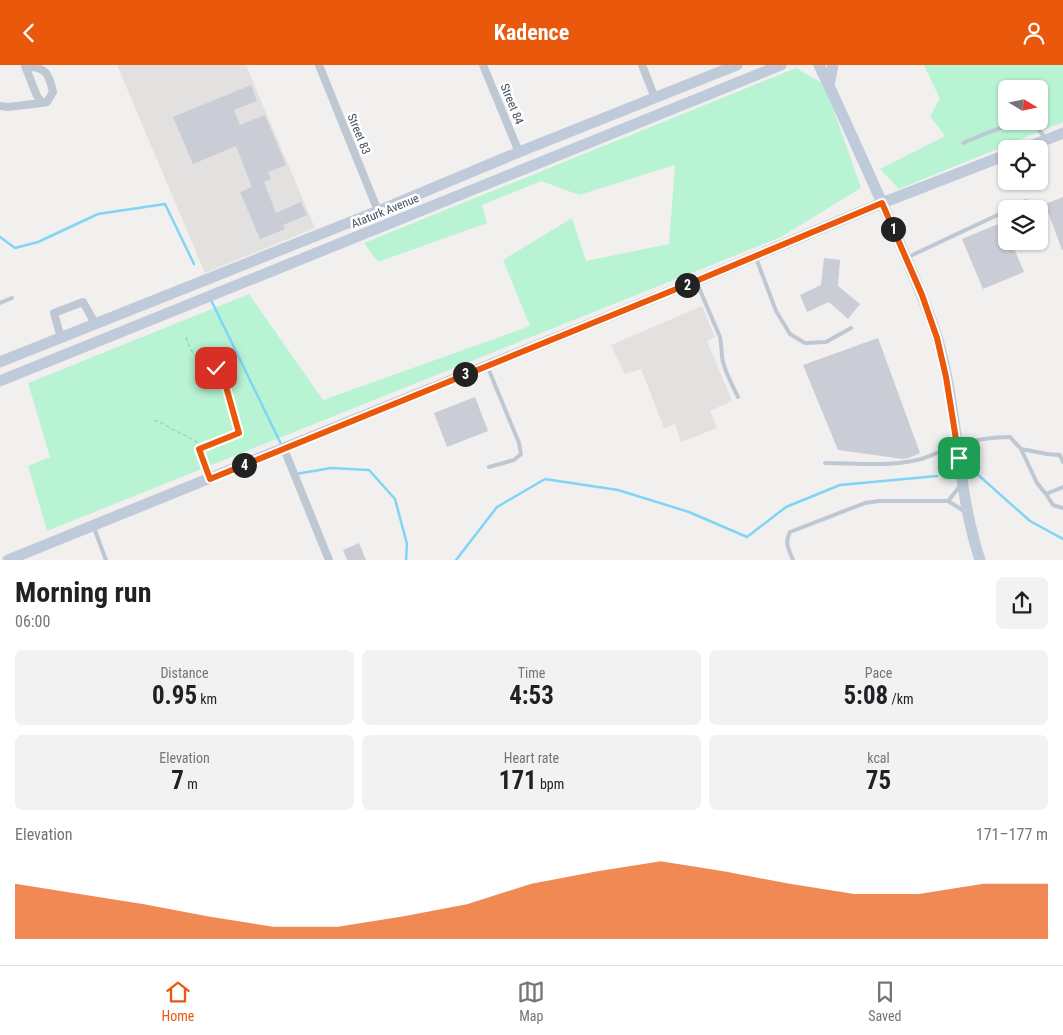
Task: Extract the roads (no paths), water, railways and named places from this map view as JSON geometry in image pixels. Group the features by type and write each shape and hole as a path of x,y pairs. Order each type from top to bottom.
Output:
{"street":[{"path":"0,106 8,107 42,103 47,102 53,92 48,75 39,67 25,65 37,96 42,103"},
{"name":"Street 83","path":"319,65 378,211"},
{"name":"Street 84","path":"483,65 519,152"},
{"path":"642,65 655,97"},
{"name":"Ataturk Avenue","path":"0,362 96,325 737,65"},
{"name":"Ataturk Avenue","path":"0,381 780,65"},
{"path":"819,65 922,295 937,338 958,445 962,484 973,539 980,560"},
{"path":"829,85 832,65"},
{"path":"1047,140 1063,133"},
{"path":"8,560 696,281 882,203 998,158"},
{"path":"344,224 352,239"},
{"path":"61,338 54,313 83,302 96,325"},
{"path":"284,449 330,560"}],"lane":[{"path":"964,143 1009,125 1024,125 1037,128 1047,140"},
{"path":"906,258 998,215"},
{"path":"755,256 776,311 790,334 805,343 826,342 851,328"},
{"path":"696,281 720,337 725,369 738,397"},
{"path":"0,303 12,298"},
{"path":"487,365 519,443 521,454 514,459 489,467"},
{"path":"825,463 907,463 958,445 992,437 1010,437 1021,449 1037,483 1053,505 1063,507"},
{"path":"1021,449 1060,455 1063,462"},
{"path":"948,501 962,484"},
{"path":"1046,494 1063,487"},
{"path":"793,560 787,545 787,537 790,532 866,503 879,501 948,501 968,514"},
{"path":"93,526 106,560"}],"waterway":[{"path":"0,237 15,248 38,242 98,214 165,204 194,264"},
{"path":"211,300 282,446"},
{"path":"296,473 331,468 369,470 395,499 407,544 406,560"},
{"path":"976,473 1030,521 1063,539"},
{"path":"456,560 497,507 545,479 618,490 689,512 747,537 786,507 840,485 937,476"}]}
